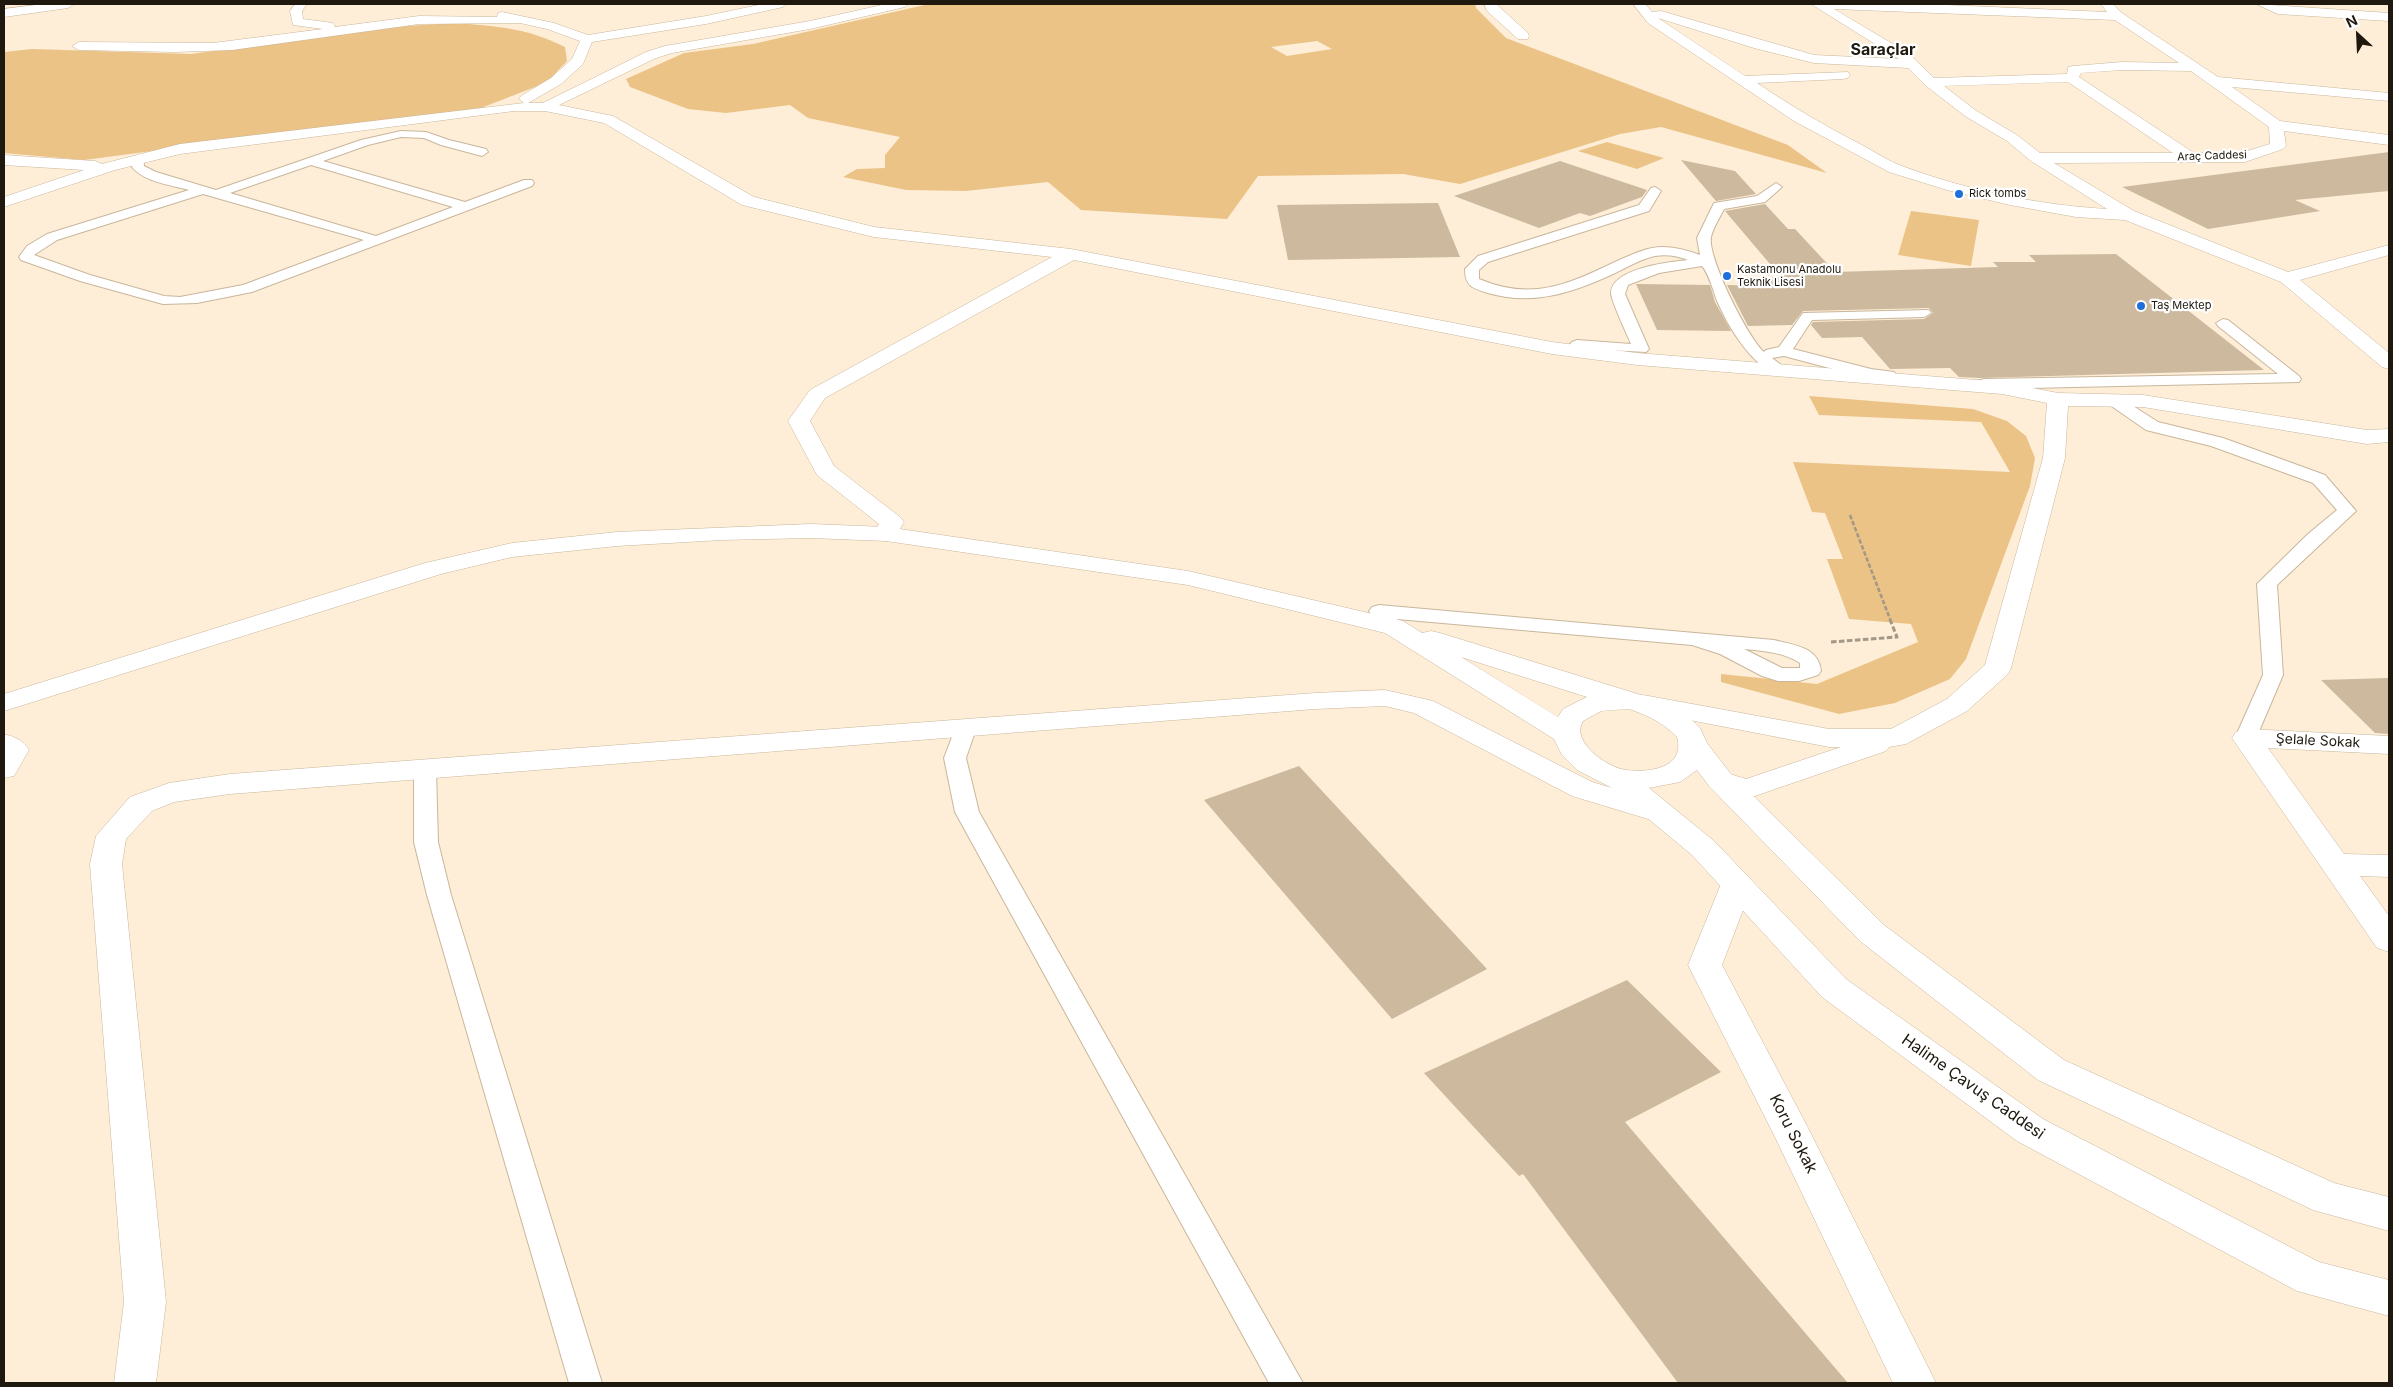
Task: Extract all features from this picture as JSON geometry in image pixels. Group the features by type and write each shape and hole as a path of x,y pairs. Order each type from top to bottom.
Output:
{"street":[{"path":"4,13 68,4"},
{"path":"300,4 296,11 297,22 346,29"},
{"path":"450,6 550,26 587,39 706,20 779,4"},
{"path":"545,107 651,56 670,49 810,25 901,4"},
{"path":"1490,4 1522,36"},
{"path":"1819,4 2118,16"},
{"path":"1819,4 1903,56 1930,82 1970,113 2012,138 2036,158 2128,215 2287,278 2389,363"},
{"path":"2107,4 2118,16 2191,67 2215,81 2276,125 2389,140"},
{"path":"2262,4 2278,10 2389,17"},
{"path":"1641,7 1759,45 1814,59 1912,64"},
{"path":"1641,7 1652,20 1799,118 1895,169 1953,188 2010,200 2076,212 2128,215"},
{"path":"79,46 210,47 267,42 346,29 426,20 501,22 519,20"},
{"path":"514,107 556,81 578,61 587,39"},
{"path":"1744,80 1852,74 1858,61"},
{"path":"2071,78 2074,74 2072,70 2122,66 2191,67"},
{"path":"1930,82 2071,78 2190,157"},
{"path":"2215,81 2389,97"},
{"path":"4,202 109,167 180,149 514,107 545,107 608,119 748,201 874,232 1071,254 1552,348 1637,359 2002,388 2058,399 2143,400 2367,437 2389,436"},
{"name":"Araç Caddesi","path":"2036,158 2245,157 2278,146 2276,125"},
{"path":"4,160 109,167"},
{"path":"2287,278 2389,250"},
{"path":"886,534 892,522 825,470 799,421 817,394 1071,254"},
{"path":"1720,780 1746,789 1896,738 1957,706 1998,668 2054,458 2058,399"},
{"path":"4,703 434,568 512,550 617,539 722,533 811,531 886,534 1188,578 1394,627 1660,710 1673,717 1686,730 1693,744 1720,780 1872,933 2051,1070 2327,1198 2389,1214"},
{"path":"1394,627 1566,734"},
{"path":"135,1383 145,1302 106,864 111,836 141,804 169,793 230,784 1315,701 1385,698 1424,707 1582,789 1658,812"},
{"path":"1693,744 1692,756 1684,767 1670,775 1650,779 1620,780 1587,763 1572,749 1566,734 1567,724 1573,715 1597,703 1630,701 1829,738 1896,738"},
{"path":"2246,738 2389,940"},
{"name":"Şelale Sokak","path":"2246,738 2389,745"},
{"path":"4,743 15,750 4,769"},
{"name":"Halime Çavuş Caddesi","path":"1620,780 1702,848 1834,988 2030,1130 2312,1278 2389,1298"},
{"path":"2336,864 2389,866"},
{"name":"Koru Sokak","path":"1736,884 1705,965 1793,1135 1915,1383"}],"lane":[{"path":"216,194 365,142 401,134 426,135 446,143 482,152"},
{"path":"139,159 138,167 152,175 377,240"},
{"path":"310,162 463,206"},
{"path":"201,190 52,237 32,249 26,257 85,278 163,300 180,301 228,294 246,289 528,183"},
{"path":"1776,187 1761,199 1719,206 1704,238 1709,264 1726,304 1756,354 1780,370"},
{"path":"1655,191 1644,208 1483,259 1472,269 1472,281 1492,291 1522,295 1552,293 1576,286 1643,254 1662,251 1684,253 1709,264"},
{"path":"1577,345 1641,349 1618,294 1621,283 1636,274 1657,269 1679,265 1709,264"},
{"path":"1784,351 1808,316 1924,313"},
{"path":"1756,354 1784,351 1872,374 1984,384 2293,378 2223,323"},
{"path":"2114,400 2152,426 2217,442 2319,480 2347,511 2315,538 2267,584 2273,675 2246,738"},
{"path":"1394,627 1378,611 1774,646 1797,652 1804,656 1810,661 1811,671 1797,677 1775,675 1729,650 1697,640"},
{"path":"965,729 955,758 967,812 1287,1383"},
{"path":"425,770 426,842 438,894 586,1383"}],"path":[{"path":"1774,646 1897,637 1850,515"}],"shaded area":[{"path":"929,4 1475,4 1476,8 1506,38 1788,145 1827,173 1661,127 1620,134 1460,184 1403,174 1258,176 1227,219 1081,210 1048,182 966,191 906,190 843,177 857,169 885,168 885,155 900,137 808,118 790,105 726,113 688,109 630,87 626,79 684,53 753,44","holes":["1317,41 1332,49 1287,56 1271,47"]},
{"path":"454,23 511,29 538,36 565,47 567,61 550,79 535,87 481,108 84,160 4,153 4,52 32,49 191,54 391,27"},
{"path":"1607,142 1664,158 1637,169 1578,151"},
{"path":"1911,211 1979,220 1971,266 1898,255"},
{"path":"1809,396 1973,409 2007,421 2026,436 2035,458 2030,486 1966,659 1950,679 1895,703 1839,714 1721,682 1721,674 1817,684 1918,642 1911,624 1849,619 1827,559 1843,559 1825,513 1812,512 1793,462 2010,472 1981,422 1819,415"}],"building":[{"path":"2389,152 2389,191 2295,200 2320,211 2208,229 2122,187"},
{"path":"1681,160 1735,171 1756,194 1716,201"},
{"path":"1560,161 1647,190 1642,197 1590,216 1580,213 1539,228 1454,196"},
{"path":"1438,203 1460,257 1288,260 1277,205"},
{"path":"1765,204 1788,229 1795,229 1835,272 1998,267 1993,262 2036,262 2029,255 2116,254 2264,370 1959,377 1950,368 1890,369 1862,337 1822,338 1811,325 1813,322 1924,319 1933,313 1929,308 1803,311 1792,325 1748,326 1727,285 1765,286 1758,277 1781,277 1725,211"},
{"path":"1636,284 1710,285 1715,302 1731,331 1657,330"},
{"path":"2389,678 2389,734 2375,733 2321,680"},
{"path":"1299,766 1487,969 1392,1019 1204,800"},
{"path":"1627,980 1721,1072 1625,1122 1848,1383 1678,1383 1523,1174 1519,1176 1424,1073"}],"place":[{"name":"Rick tombs","path":"1959,194"},
{"name":"Kastamonu Anadolu Teknik Lisesi","path":"1727,276"},
{"name":"Taş Mektep","path":"2141,306"}],"district":[{"name":"Saraçlar","path":"1883,50"}]}
